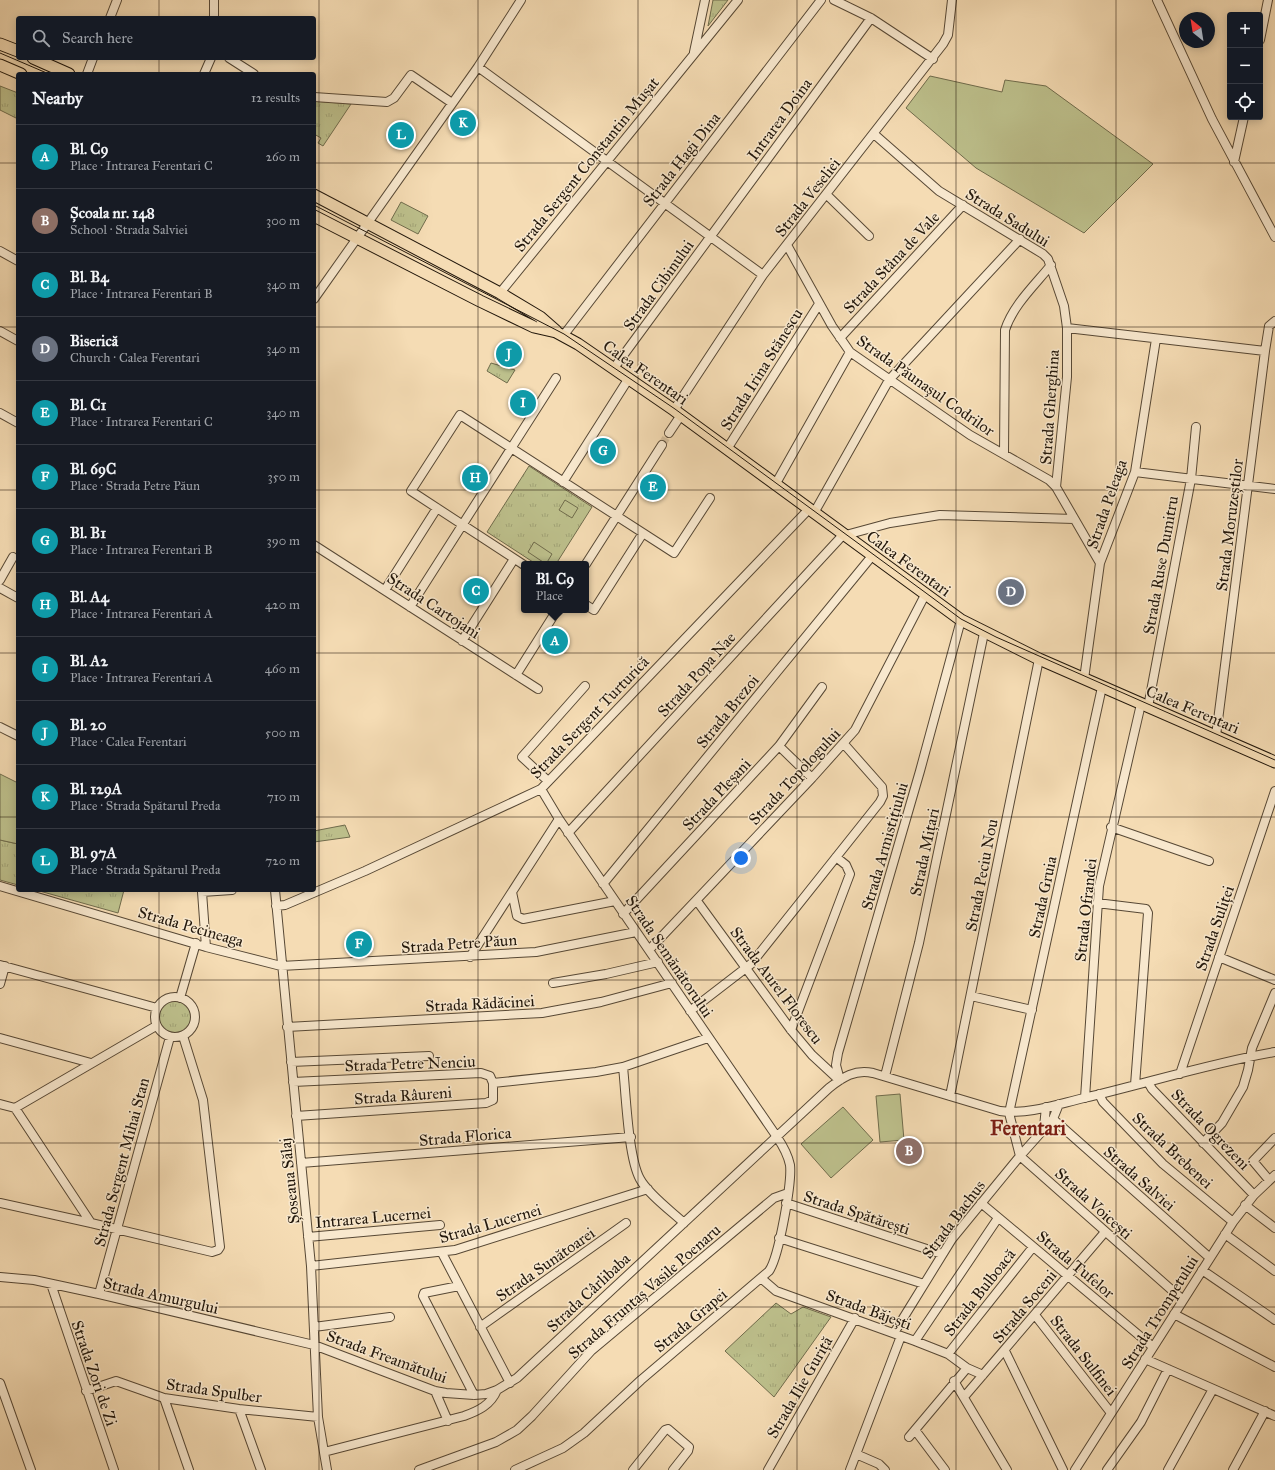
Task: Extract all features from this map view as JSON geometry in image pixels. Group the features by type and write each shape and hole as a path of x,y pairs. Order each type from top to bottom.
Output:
{"main road":[{"path":"0,44 16,51"},
{"path":"38,60 64,72"},
{"path":"0,65 16,72"},
{"name":"Calea Ferentari","path":"316,196 363,231 528,324 560,334"},
{"name":"Calea Ferentari","path":"316,217 363,231 500,293 540,317 560,334 614,368 677,412 961,620 1039,659 1275,762"}],"street":[{"path":"111,16 117,0"},
{"path":"214,0 214,16"},
{"path":"316,295 478,67 521,0"},
{"name":"Strada Sergent Constantin Mușat","path":"694,53 705,0"},
{"name":"Strada Sergent Constantin Mușat","path":"500,293 738,0"},
{"name":"Strada Hagi Dina","path":"560,334 665,203 821,0"},
{"path":"834,0 871,18 933,59"},
{"name":"Strada Veseliei","path":"669,433 677,412 763,275 933,59 948,35 952,0"},
{"path":"1157,0 1199,94 1275,238"},
{"path":"1263,25 1268,0"},
{"name":"Intrarea Doina","path":"710,237 871,18"},
{"path":"87,72 92,60"},
{"path":"205,72 210,60"},
{"path":"232,60 251,72"},
{"path":"478,67 763,275"},
{"path":"316,97 387,102 394,98 411,75 452,104"},
{"path":"1234,162 1243,120"},
{"name":"Strada Sadului","path":"874,134 933,187 1043,254 1051,265 1064,306 1068,328"},
{"path":"827,195 869,236"},
{"name":"Strada Stâna de Vale","path":"840,338 963,205"},
{"name":"Strada Cibinului","path":"614,368 710,237"},
{"name":"Strada Sergent Turturică","path":"316,892 365,871 541,789 812,511 889,380 1020,240"},
{"name":"Strada Păunașul Codrilor","path":"787,245 819,304 850,352 970,435 1041,475 1056,487 1100,564"},
{"path":"0,252 16,260"},
{"path":"1004,453 1005,330 1011,315 1051,265"},
{"name":"Strada Irina Stănescu","path":"727,449 819,304"},
{"name":"Strada Moruzeștilor","path":"1216,736 1265,351 1269,326 1275,321"},
{"path":"1068,328 1265,351"},
{"name":"Strada Gherghina","path":"1056,487 1066,385 1068,328"},
{"path":"0,331 16,340"},
{"name":"Strada Peleaga","path":"1084,679 1100,564 1135,472 1156,339"},
{"path":"775,485 850,352"},
{"path":"410,607 556,378"},
{"path":"563,482 629,378"},
{"path":"0,413 16,422"},
{"path":"521,563 411,491 460,415 674,553 710,498"},
{"name":"Strada Ruse Dumitru","path":"1145,706 1191,478 1196,427"},
{"path":"588,561 662,445"},
{"path":"1135,472 1275,489"},
{"path":"385,590 437,508"},
{"path":"844,535 913,518 940,515 1074,519"},
{"path":"589,607 594,610 643,533"},
{"name":"Strada Popa Nae","path":"568,833 834,542 844,535"},
{"name":"Strada Cartojani","path":"316,546 538,689"},
{"path":"0,580 13,556"},
{"name":"Strada Brezoi","path":"603,884 872,556"},
{"path":"462,640 514,558"},
{"path":"1,591 16,597"},
{"name":"Strada Topologului","path":"649,950 844,744 861,721 925,595"},
{"path":"516,675 555,613"},
{"name":"Strada Armistițiului","path":"837,1082 836,1065 838,1053 920,771 961,620"},
{"name":"Strada Mițari","path":"885,1076 922,928 984,632"},
{"name":"Strada Peciu Nou","path":"950,1096 1039,659"},
{"path":"548,781 522,756 585,686"},
{"name":"Strada Pleșani","path":"624,914 779,746 822,687"},
{"name":"Strada Gruia","path":"1009,1112 1102,687"},
{"name":"Strada Ofrandei","path":"1085,1098 1097,903 1111,827 1145,706"},
{"path":"0,727 16,735"},
{"path":"690,1011 746,968 880,802 883,792 879,783 844,744"},
{"path":"779,746 812,778"},
{"name":"Strada Semănătorului","path":"541,789 568,833 777,1137"},
{"name":"Strada Suliței","path":"1180,1074 1275,791"},
{"path":"470,957 559,819"},
{"path":"1111,827 1210,861"},
{"path":"791,1030 850,874 846,865 836,857"},
{"name":"Strada Pecineaga","path":"0,886 16,891"},
{"name":"Strada Pecineaga","path":"20,892 206,947 282,966"},
{"path":"202,892 206,947"},
{"name":"Șoseaua Sălaj","path":"275,892 311,1266 318,1417 327,1470"},
{"name":"Strada Sergent Turturică","path":"276,906 285,905 316,892"},
{"path":"512,892 517,916 523,919 615,901"},
{"name":"Strada Aurel Florescu","path":"696,901 791,1030 837,1082"},
{"path":"1097,903 1146,910 1148,913 1135,1085"},
{"name":"Strada Petre Păun","path":"282,966 470,957 536,952 636,932"},
{"path":"180,998 196,944"},
{"path":"1219,957 1275,980"},
{"path":"553,983 606,974 658,962"},
{"path":"0,984 2,966 157,1008"},
{"name":"Strada Rădăcinei","path":"287,1027 542,1013 601,1002 672,983"},
{"path":"1203,1143 1222,1123 1238,1096 1246,1078 1252,1048 1275,992"},
{"path":"971,996 1032,1010"},
{"path":"180,998 190,1004 195,1015 193,1028 184,1036 170,1037 160,1031 156,1026 155,1014 157,1008 166,999 180,998"},
{"path":"15,1108 156,1026"},
{"path":"0,1203 212,1252 218,1250 220,1247 204,1100 184,1036"},
{"name":"Strada Sergent Mihai Stan","path":"99,1294 170,1037"},
{"path":"0,1038 91,1063"},
{"name":"Strada Petre Nenciu","path":"293,1082 481,1073 490,1076 494,1083 596,1072 623,1067 708,1038"},
{"path":"837,1082 850,1074 862,1071 885,1076 1009,1112 1024,1112 1250,1056 1275,1052"},
{"path":"291,1062 429,1056"},
{"path":"623,1067 631,1136 638,1174 648,1189 684,1223"},
{"name":"Strada Cârlibaba","path":"324,1452 448,1421 468,1415 485,1406 492,1400 497,1390 510,1383 837,1082"},
{"name":"Strada Ogrezeni","path":"1148,1082 1152,1089 1254,1195"},
{"name":"Strada Râureni","path":"296,1116 486,1103 493,1100 494,1083"},
{"name":"Strada Brebenei","path":"1099,1094 1103,1102 1163,1164 1233,1222"},
{"path":"0,1104 15,1108 91,1223"},
{"name":"Strada Bachus","path":"850,1470 898,1334 924,1284 942,1254 981,1203 1044,1127 1053,1119 1059,1104"},
{"path":"1044,1127 1046,1107"},
{"path":"1009,1112 1020,1156"},
{"name":"Strada Salviei","path":"1053,1119 1210,1258"},
{"name":"Strada Florica","path":"301,1163 631,1136"},
{"name":"Strada Grapei","path":"520,1469 563,1448 584,1433 641,1380 761,1278 772,1266 788,1193 790,1164 777,1137"},
{"path":"1273,1177 1254,1164 1253,1161 1275,1138"},
{"name":"Strada Voicești","path":"1020,1156 1104,1232 1183,1300"},
{"name":"Strada Trompetului","path":"1075,1470 1233,1222 1245,1205 1273,1177"},
{"name":"Strada Lucernei","path":"311,1266 442,1253 648,1189"},
{"name":"Strada Fruntaș Vasile Poenaru","path":"419,1470 496,1442 517,1430 532,1416 591,1351 774,1198 788,1193"},
{"name":"Strada Spătărești","path":"786,1203 942,1254"},
{"name":"Strada Tufelor","path":"981,1203 1153,1347"},
{"path":"1245,1205 1275,1228"},
{"path":"915,1341 998,1218"},
{"name":"Strada Sunătoarei","path":"480,1327 626,1223"},
{"name":"Intrarea Lucernei","path":"308,1237 440,1225"},
{"name":"Strada Soceni","path":"964,1398 1036,1315 1104,1232"},
{"path":"1225,1234 1275,1271"},
{"path":"779,1238 924,1284"},
{"name":"Strada Bulboacă","path":"948,1354 1033,1247"},
{"path":"442,1253 510,1383"},
{"path":"1202,1270 1275,1320"},
{"name":"Strada Amurgului","path":"0,1277 22,1278 99,1294 314,1345"},
{"name":"Strada Băjești","path":"761,1278 776,1291 855,1318 948,1354 967,1368 983,1375"},
{"name":"Strada Zori de Zi","path":"51,1284 114,1470"},
{"path":"459,1286 424,1293 423,1296 474,1395"},
{"path":"1174,1314 1275,1367"},
{"name":"Strada Sulfinei","path":"1036,1315 1111,1413"},
{"path":"314,1327 390,1317"},
{"name":"Strada Ilie Guriță","path":"768,1470 855,1318"},
{"name":"Strada Freamătului","path":"314,1345 435,1391 474,1395 497,1390"},
{"path":"1004,1351 1063,1470"},
{"path":"1145,1359 1275,1416"},
{"path":"909,1437 954,1381 967,1368"},
{"path":"1107,1470 1141,1422 1168,1369"},
{"name":"Strada Spulber","path":"86,1391 116,1381 164,1398 239,1409 318,1417"},
{"path":"954,1381 1007,1470"},
{"path":"0,1383 31,1470"},
{"path":"1168,1470 1213,1389"},
{"path":"435,1391 448,1421"},
{"path":"164,1398 189,1470"},
{"path":"239,1409 261,1470"},
{"path":"1233,1470 1265,1411"},
{"path":"633,1470 668,1429 689,1447 688,1451 673,1470"},
{"path":"915,1430 945,1470"},
{"path":"856,1454 879,1464 885,1470"}],"green space":[{"path":"713,0 728,0 708,26"},
{"path":"930,76 1002,92 1005,80 1046,86 1153,164 1084,233 976,168 906,108"},
{"path":"0,86 16,92 16,118 0,110"},
{"path":"316,101 351,104 323,146 318,143 321,138 316,135"},
{"path":"401,202 428,216 418,234 391,220"},
{"path":"491,363 515,370 507,383 487,371"},
{"path":"529,466 592,507 558,561 531,561 487,532"},
{"path":"565,500 578,508 572,518 559,510"},
{"path":"534,542 552,554 548,561 542,561 528,552"},
{"path":"0,774 16,782 16,844 0,840"},
{"path":"345,825 350,837 316,842 316,831"},
{"path":"0,840 16,844 16,884 0,880"},
{"path":"43,892 123,892 118,913"},
{"path":"179,1000 188,1005 192,1011 192,1025 188,1031 179,1036 171,1036 162,1031 158,1025 157,1014 162,1005 168,1001"},
{"path":"900,1094 904,1140 880,1142 876,1096"},
{"path":"843,1107 873,1140 831,1178 801,1144"},
{"path":"776,1303 791,1314 803,1307 831,1317 774,1397 725,1351"}],"tunnel":[{"path":"662,445 669,433"}],"tram line":[{"path":"0,53 16,60"},
{"path":"16,60 44,72"},
{"path":"316,206 564,334 675,409 961,619 996,637 1275,760"}],"place":[{"name":"Bl. 129A","path":"463,123"},
{"name":"Bl. 97A","path":"401,135"},
{"name":"Bl. 20","path":"509,354"},
{"name":"Bl. A2","path":"523,403"},
{"name":"Bl. B1","path":"603,451"},
{"name":"Bl. A4","path":"475,478"},
{"name":"Bl. C1","path":"653,487"},
{"name":"Bl. B4","path":"476,591"},
{"name":"Biserică","path":"1011,592"},
{"name":"Bl. C9","path":"555,641"},
{"name":"Bl. 69C","path":"359,944"},
{"name":"Școala nr. 148","path":"909,1151"}],"district":[{"name":"Ferentari","path":"1028,1128"}]}
